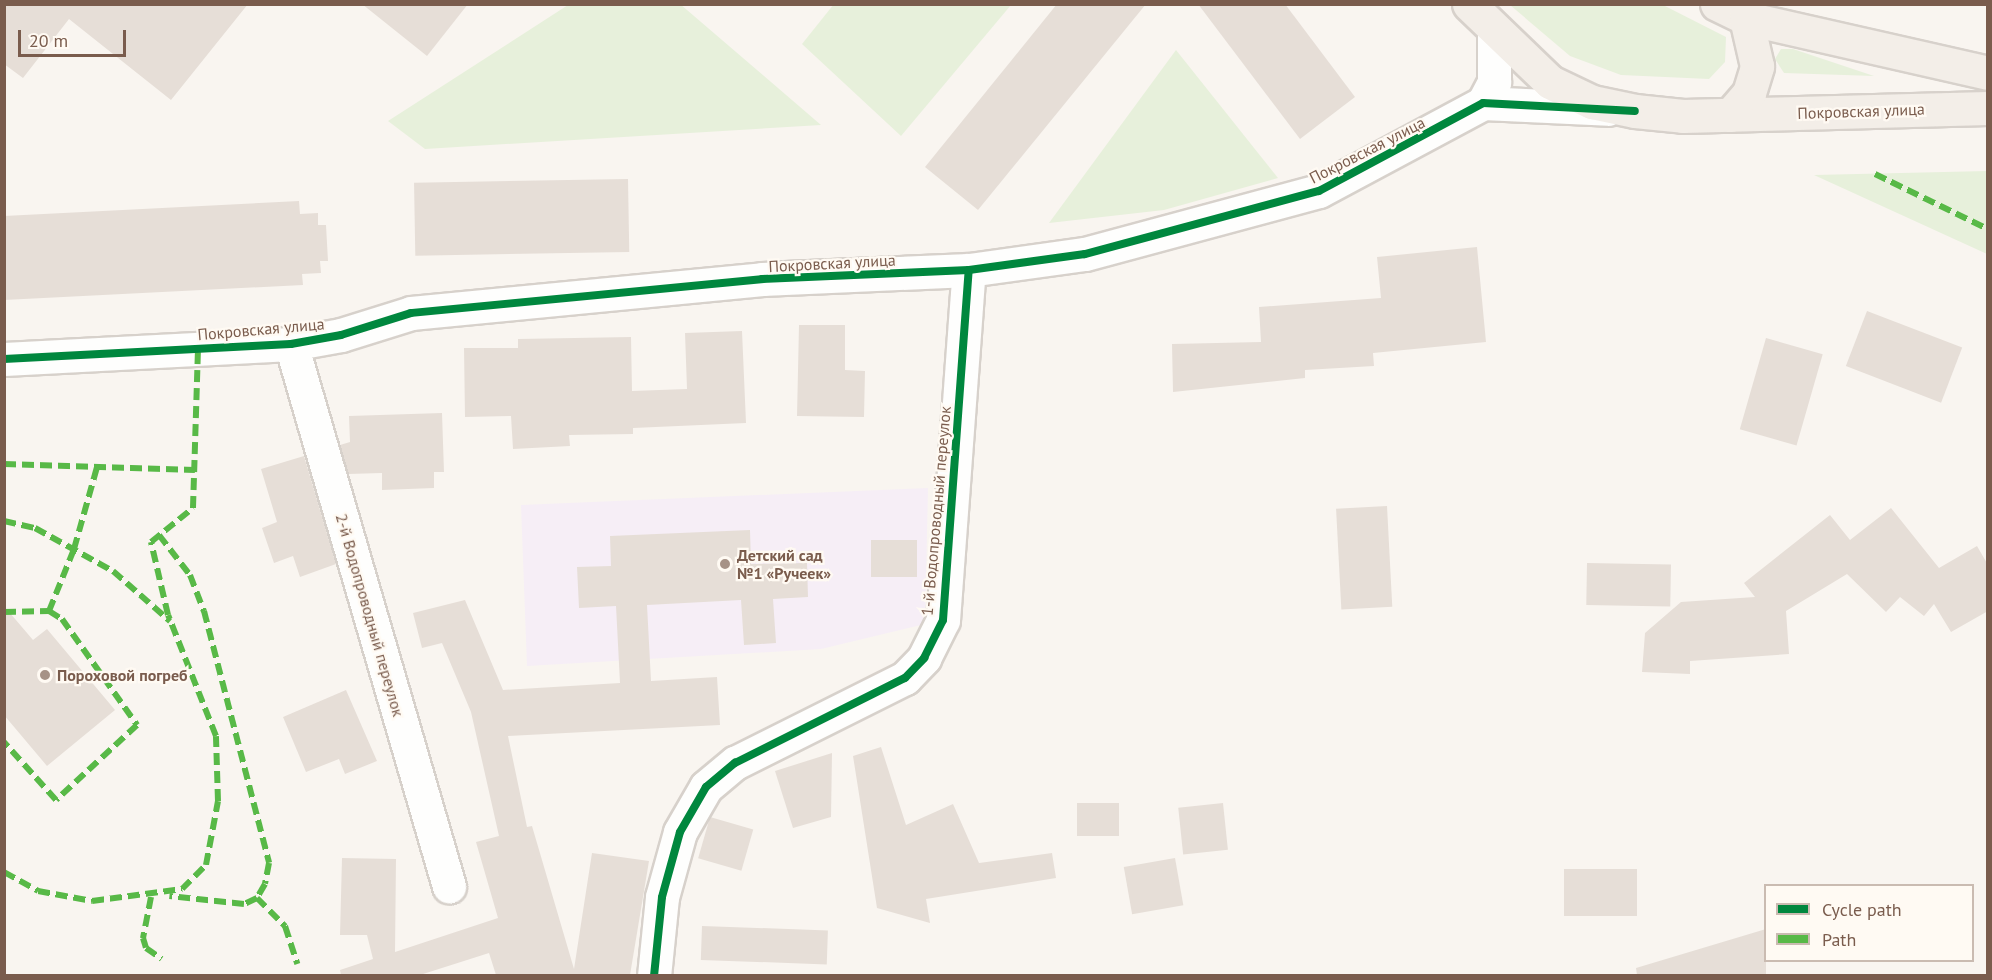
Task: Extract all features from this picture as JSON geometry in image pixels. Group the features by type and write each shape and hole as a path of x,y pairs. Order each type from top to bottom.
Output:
{"main road":[{"path":"1469,4 1494,34 1550,82 1592,102 1635,111"},
{"path":"1717,4 1746,18 1988,73"},
{"path":"1730,115 1749,93 1757,66 1746,18"},
{"name":"Покровская улица","path":"1635,111 1730,115 1988,108"}],"street":[{"path":"1483,104 1494,82 1494,34"},
{"name":"Покровская улица","path":"4,359 291,344 341,336 411,313 762,279 969,270 1145,242 1319,191 1483,104 1635,111"},
{"name":"1-й Водопроводный переулок","path":"654,975 662,897 680,832 706,788 735,763 905,678 924,658 943,620 969,270"},
{"name":"2-й Водопроводный переулок","path":"291,344 449,886"}],"shaded area":[{"name":"Детский сад №1 «Ручеек»","path":"928,488 925,624 821,649 527,666 521,505"}],"green space":[{"path":"680,4 821,125 425,149 388,121 568,5"},
{"path":"834,4 1011,5 901,136 802,44"},
{"path":"1510,5 1663,5 1726,37 1725,62 1709,79 1621,75 1570,56"},
{"path":"1781,49 1793,49 1874,76 1784,73 1775,59"},
{"path":"1176,50 1278,178 1164,210 1049,223"},
{"path":"1987,171 1987,254 1814,175"}],"building":[{"path":"4,4 248,4 171,100 69,19 23,78 4,64"},
{"path":"362,4 468,4 427,56"},
{"path":"1057,4 1146,4 978,210 925,167"},
{"path":"1198,4 1285,4 1355,97 1300,139"},
{"path":"628,179 629,252 415,256 414,183"},
{"path":"299,201 300,214 318,213 318,225 326,225 328,261 320,261 321,273 302,274 303,285 4,300 4,216"},
{"path":"1477,247 1486,342 1373,353 1374,366 1305,370 1305,378 1173,392 1172,344 1261,342 1259,307 1381,298 1377,257"},
{"path":"1867,311 1962,348 1941,403 1846,366"},
{"path":"799,325 845,325 845,370 865,371 864,417 797,416"},
{"path":"742,331 746,423 633,428 633,434 569,435 570,446 513,449 511,416 465,417 464,348 518,348 518,339 631,337 632,391 687,389 685,333"},
{"path":"1766,338 1823,354 1797,446 1740,429"},
{"path":"442,413 444,472 434,472 434,488 382,490 382,473 348,474 340,445 350,442 349,416"},
{"path":"304,456 336,564 300,577 293,556 274,563 262,528 277,522 261,469"},
{"path":"1387,506 1392,607 1341,610 1336,509"},
{"path":"1891,508 1939,568 1977,546 1988,565 1988,611 1951,632 1934,604 1924,616 1900,597 1886,612 1847,574 1786,611 1789,654 1690,661 1690,674 1642,672 1645,633 1681,602 1755,597 1744,583 1830,515 1850,540"},
{"path":"750,530 751,564 807,563 808,597 773,599 776,643 744,645 741,600 647,605 651,681 717,677 720,725 508,736 527,827 532,826 574,969 592,853 649,861 630,975 496,975 489,953 420,975 341,975 340,970 373,959 367,935 340,935 342,858 396,859 395,952 498,918 476,842 499,836 471,712 442,643 422,648 413,613 465,600 503,690 620,683 616,606 579,608 577,567 611,566 610,536"},
{"path":"871,540 917,540 917,577 871,577"},
{"path":"1587,563 1671,564 1670,606 1586,605"},
{"name":"Пороховой погреб","path":"4,606 33,640 47,629 115,710 47,766 4,715"},
{"path":"346,690 377,761 345,774 339,759 306,772 283,717"},
{"path":"881,747 906,825 953,804 979,863 1052,853 1056,878 926,899 930,923 877,908 853,756"},
{"path":"832,753 831,817 793,828 775,771"},
{"path":"1077,803 1119,803 1119,836 1077,836"},
{"path":"1223,803 1228,850 1183,854 1178,808"},
{"path":"710,817 753,829 741,871 698,858"},
{"path":"1175,858 1183,905 1132,914 1124,867"},
{"path":"1564,869 1637,869 1637,916 1564,916"},
{"path":"702,926 828,930 827,964 701,960"},
{"path":"1764,930 1766,975 1637,975 1636,968"}],"marked path":[{"path":"1875,174 1988,229"},
{"path":"4,872 38,891 92,901 182,889 206,865 218,801 216,736 168,615 151,542 193,508 198,349"},
{"path":"4,464 195,470"},
{"path":"49,611 74,549 97,467"},
{"path":"4,521 35,528 113,571 170,621"},
{"path":"159,535 190,575 204,611 269,863 265,884 257,898 244,904 169,896"},
{"path":"4,612 49,611 62,619 137,725 56,800 4,742"},
{"path":"151,897 143,938 146,948 162,959"},
{"path":"257,898 285,926 297,964"}],"cycle path":[{"path":"4,359 291,344 341,335 411,313 762,279 969,270 1085,254 1319,191 1483,103 1635,111"},
{"path":"654,976 662,897 680,832 706,787 735,763 905,678 924,658 943,620 969,270"}],"place":[{"name":"Детский сад №1 «Ручеек»","path":"725,564"},
{"name":"Пороховой погреб","path":"45,675"}]}
